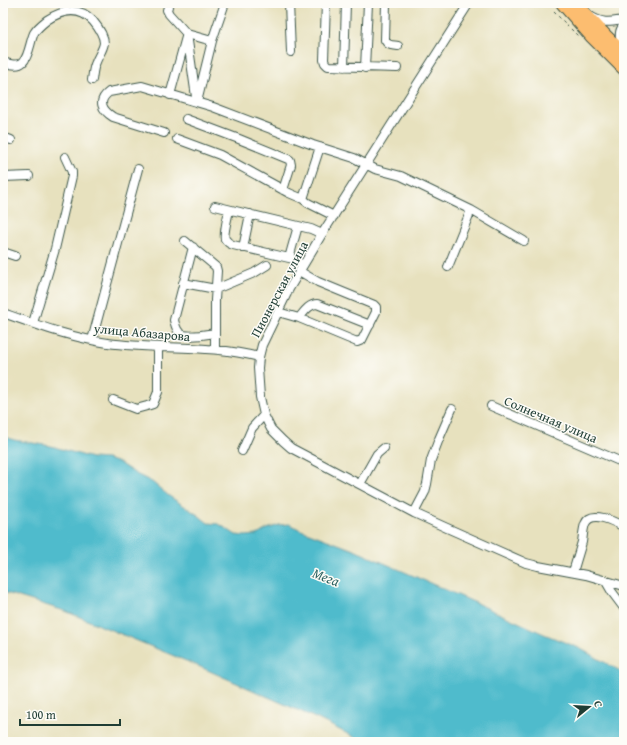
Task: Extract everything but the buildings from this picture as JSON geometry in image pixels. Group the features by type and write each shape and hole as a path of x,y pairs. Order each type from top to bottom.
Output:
{"highway":[{"path":"562,3 624,68"},
{"path":"577,5 606,37 624,54"}],"street":[{"path":"169,3 167,10 169,14 187,34 212,41"},
{"path":"197,102 212,41 225,3"},
{"path":"289,3 291,52"},
{"path":"326,3 324,60 328,66 397,68"},
{"path":"344,67 346,3"},
{"path":"365,68 368,3"},
{"path":"386,3 385,40 390,45 398,46"},
{"name":"Пионерская улица","path":"469,3 322,234 301,268 278,312 262,345 259,357 258,368 260,397 264,415 271,428 283,442 414,513 526,563 573,572 624,586"},
{"path":"556,3 590,40 612,57"},
{"path":"577,5 592,17 603,22 624,20"},
{"path":"3,62 17,65 21,64 26,58 34,34 41,25 52,16 60,12 76,11 91,18 97,25 104,40 104,45 95,63 92,80"},
{"path":"624,25 620,31 620,39 624,48"},
{"path":"170,95 187,34"},
{"path":"187,34 197,102"},
{"path":"164,133 113,117 104,109 102,99 109,92 142,86 212,107 354,158 375,169 401,176 471,210 524,241"},
{"path":"186,119 290,160 291,165 283,190"},
{"path":"3,137 11,140"},
{"path":"177,138 220,155 334,216"},
{"path":"303,199 320,147"},
{"path":"33,324 72,176 72,172 65,156"},
{"path":"92,340 138,169"},
{"path":"3,178 29,176"},
{"path":"215,206 311,229 322,234"},
{"path":"229,210 224,235 228,243 243,248 293,259 301,268 318,282 374,305 376,309 362,340 357,342 299,318 278,312"},
{"path":"448,267 471,210"},
{"path":"243,248 250,214"},
{"path":"289,258 298,226"},
{"path":"185,241 216,267 214,349"},
{"path":"193,247 174,320 179,332 184,335 215,333"},
{"path":"3,252 15,256"},
{"path":"183,283 216,289 254,273 267,265"},
{"path":"299,318 315,303 370,325"},
{"name":"улица Абазарова","path":"3,314 66,334 113,344 229,350 259,357"},
{"path":"113,400 136,409 153,404 158,392 158,346"},
{"name":"Солнечная улица","path":"491,406 624,463"},
{"path":"414,513 425,492 434,453 452,409"},
{"path":"242,451 252,428 264,415"},
{"path":"360,484 377,454 384,448"},
{"path":"573,572 588,520 596,517 605,518 624,527"},
{"path":"605,580 624,608"}],"water":[{"name":"Мега","path":"3,436 14,440 51,446 92,458 107,459 119,463 152,482 169,496 208,523 219,524 236,535 257,535 267,529 279,525 289,524 354,550 579,648 624,673 624,742 364,742 320,720 196,665 65,611 3,592"}]}
